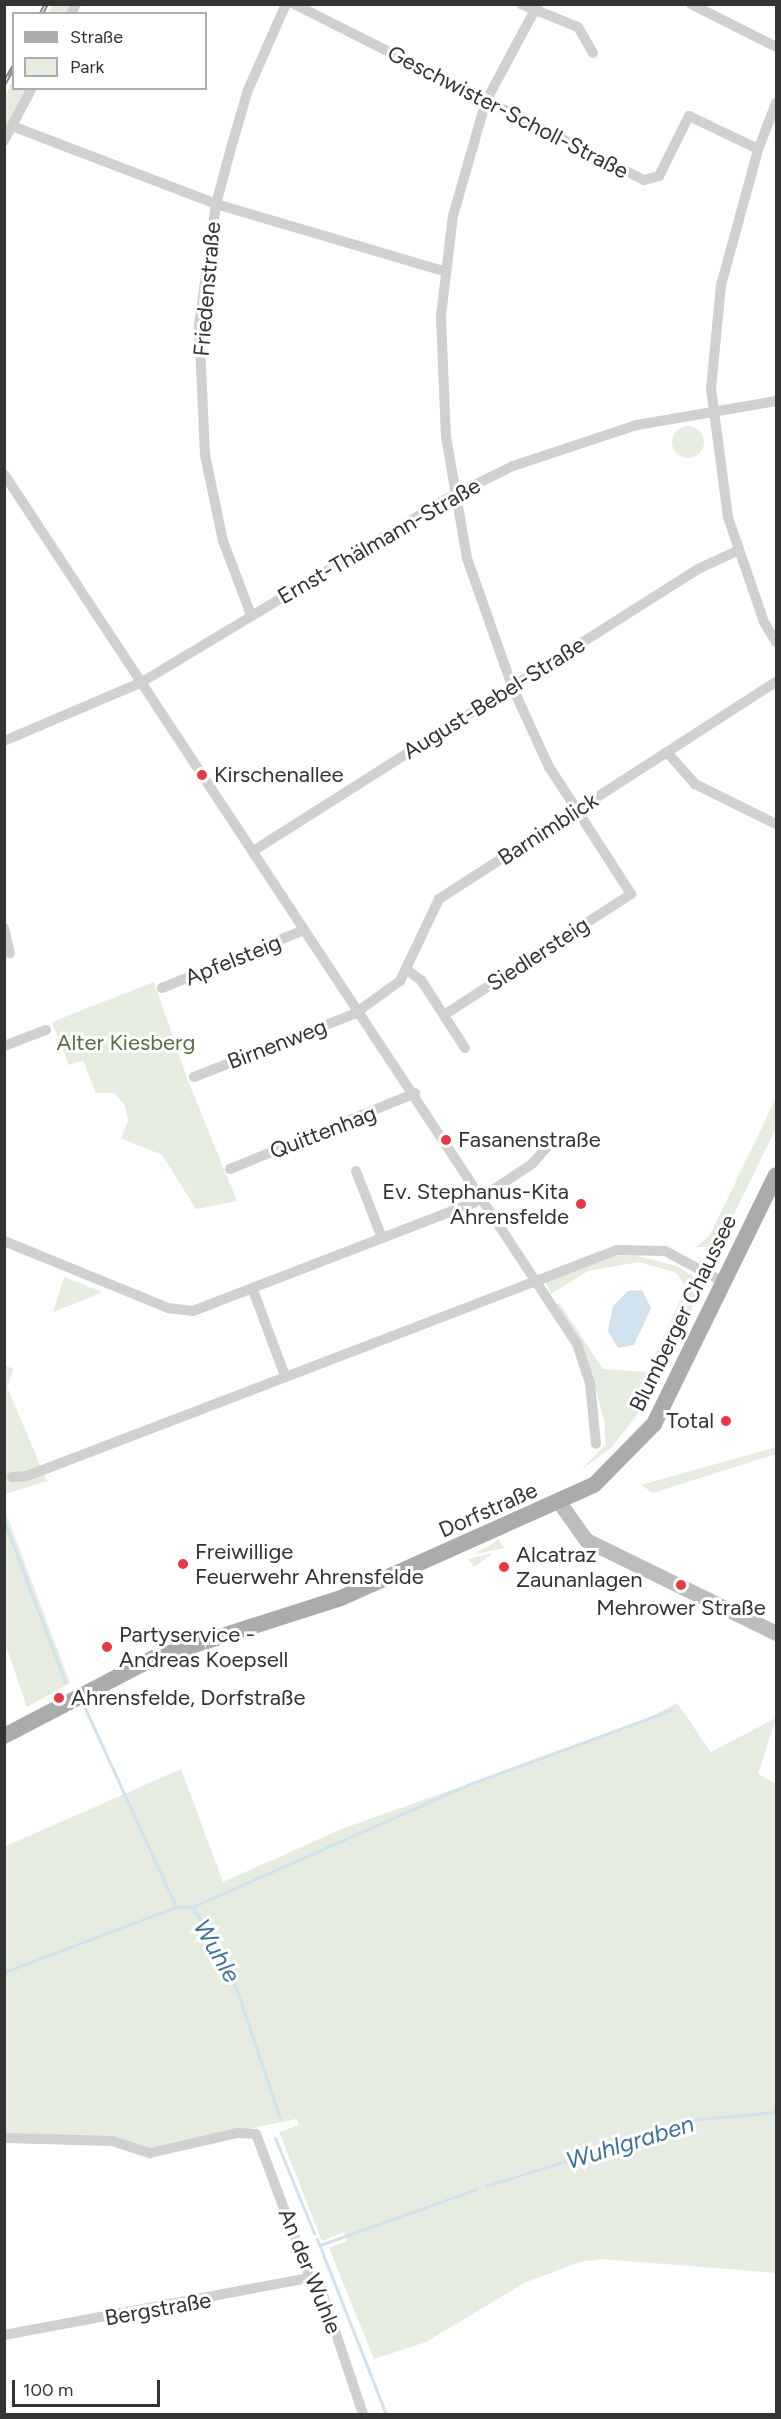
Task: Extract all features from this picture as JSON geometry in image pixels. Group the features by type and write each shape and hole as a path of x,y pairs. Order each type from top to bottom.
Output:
{"main road":[{"name":"Blumberger Chaussee","path":"559,1502 594,1485 644,1438 777,1174"},
{"path":"559,1502 586,1540 777,1633"},
{"name":"Dorfstraße","path":"4,1736 154,1658 341,1598 559,1502"}],"street":[{"name":"Friedenstraße","path":"251,615 223,541 201,410 199,325 216,204 248,90 286,4"},
{"name":"Geschwister-Scholl-Straße","path":"294,4 649,181 659,176 689,116 758,149"},
{"path":"521,4 537,7 578,27 593,53"},
{"path":"691,4 777,47"},
{"path":"537,7 486,101 465,165 444,271 442,374 454,495 478,597 512,686 549,767 577,810"},
{"path":"4,141 31,90"},
{"path":"777,103 758,149 721,285 713,337 711,409 737,551 777,642"},
{"path":"12,126 216,204 444,271"},
{"name":"Ernst-Thälmann-Straße","path":"4,741 142,682 454,495 561,447 711,409 777,400"},
{"path":"4,474 304,930 484,1197 586,1362 596,1444"},
{"name":"August-Bebel-Straße","path":"253,851 698,569 737,551"},
{"name":"Barnimblick","path":"360,1010 407,970 439,899 777,682"},
{"path":"667,752 695,784 777,824"},
{"name":"Siedlersteig","path":"444,1015 631,894 577,810"},
{"path":"4,928 10,953"},
{"name":"Apfelsteig","path":"162,988 304,930"},
{"path":"407,970 421,980 465,1048"},
{"name":"Birnenweg","path":"194,1077 360,1010"},
{"path":"4,1046 46,1030"},
{"name":"Quittenhag","path":"230,1169 415,1093"},
{"path":"4,1241 182,1311 253,1290 484,1197 532,1164 551,1142"},
{"path":"356,1171 382,1238"},
{"path":"12,1477 27,1476 535,1279 638,1247 665,1251 723,1282"},
{"path":"253,1290 285,1376"},
{"name":"An der Wuhle","path":"4,2138 112,2141 150,2153 251,2132 258,2138 310,2278 321,2289 363,2415"},
{"name":"Bergstraße","path":"4,2335 310,2278"}],"green space":[{"path":"52,5 72,5 68,12 49,12"},
{"path":"12,81 12,90 27,90 5,133 5,97"},
{"path":"688,426 699,431 704,442 699,453 688,458 677,453 672,442 677,431"},
{"name":"Alter Kiesberg","path":"154,982 188,1081 237,1201 196,1209 162,1155 121,1138 128,1121 125,1105 114,1093 96,1093 83,1060 69,1065 52,1022"},
{"path":"776,1098 776,1128 718,1247 696,1247 710,1235"},
{"path":"634,1255 677,1266 704,1283 645,1405 611,1448 581,1470 605,1445 605,1424 589,1365 555,1305 559,1303 603,1369 647,1372 686,1288 677,1273 639,1262 588,1271 551,1294 545,1281 612,1256"},
{"path":"64,1277 100,1291 101,1293 53,1312"},
{"path":"4,1365 14,1369 7,1387 47,1481 5,1494"},
{"path":"776,1447 776,1454 653,1493 641,1485"},
{"path":"4,1508 70,1683 27,1707 5,1643"},
{"path":"499,1539 504,1548 471,1555 489,1546"},
{"path":"493,1553 474,1567 468,1559"},
{"path":"677,1703 711,1752 776,1718 758,1774 776,1784 776,2273 602,2259 579,2262 524,2283 426,2342 374,2359 329,2248 347,2241 344,2232 322,2241 279,2132 299,2125 296,2119 153,2149 5,2133 4,1847 181,1769 223,1882 344,1828 635,1725"}],"water":[{"path":"642,1290 651,1308 634,1345 618,1348 608,1331 613,1306 628,1291"}],"waterway":[{"name":"Wuhle","path":"4,1521 65,1682"},
{"name":"Wuhle","path":"84,1706 176,1907 192,1907 226,1958 280,2118"},
{"path":"192,1907 470,1784 671,1710"},
{"path":"4,1972 176,1907"},
{"name":"Wuhlgraben","path":"486,2186 699,2119 776,2112"},
{"name":"Wuhle","path":"275,2138 314,2233"},
{"name":"Wuhlgraben","path":"320,2245 476,2189"},
{"name":"Wuhle","path":"317,2239 386,2414"}],"railway":[{"path":"42,12 46,4"},
{"path":"4,83 12,69"}],"place":[{"name":"Kirschenallee","path":"202,775"},
{"name":"Fasanenstraße","path":"446,1140"},
{"name":"Ev. Stephanus-Kita Ahrensfelde","path":"581,1204"},
{"name":"Total","path":"726,1421"},
{"name":"Freiwillige Feuerwehr Ahrensfelde","path":"183,1564"},
{"name":"Alcatraz Zaunanlagen","path":"504,1567"},
{"name":"Mehrower Straße","path":"681,1585"},
{"name":"Partyservice - Andreas Koepsell","path":"107,1647"},
{"name":"Ahrensfelde, Dorfstraße","path":"59,1698"}]}
